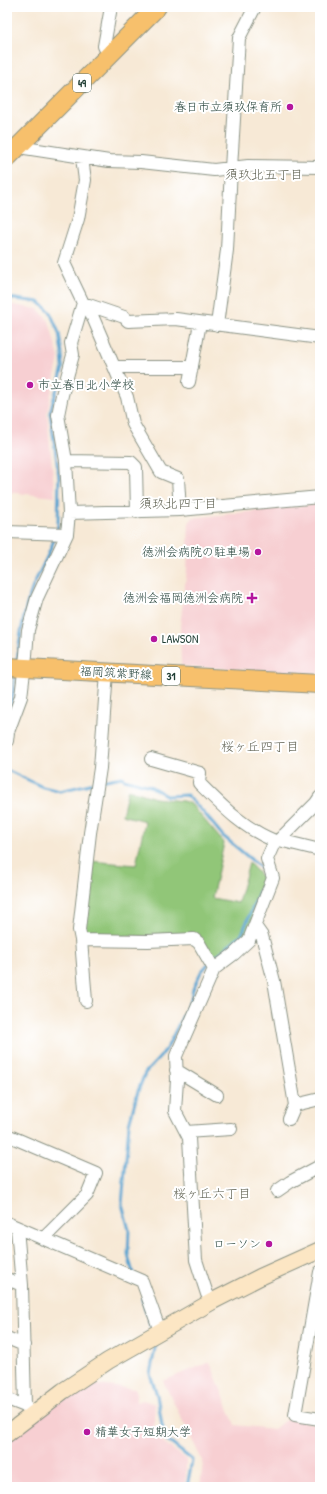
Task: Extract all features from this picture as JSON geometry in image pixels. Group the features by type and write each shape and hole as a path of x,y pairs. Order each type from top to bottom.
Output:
{"main road":[{"name":"49","path":"10,150 109,56 157,7"},
{"name":"福岡筑紫野線","path":"16,668 320,684"}],"street":[{"path":"109,56 104,46 112,7"},
{"path":"217,325 227,250 239,38 255,7"},
{"path":"10,150 109,161 141,162 214,170 248,166 320,167"},
{"path":"82,158 86,180 78,219 64,263 91,313 115,367 127,397 133,424 160,472 178,479 180,510"},
{"path":"86,304 124,317 128,321 176,319 320,338"},
{"path":"7,741 8,732 21,697 16,668 37,598 67,534 69,513 66,461 58,415 73,355 71,343 86,304"},
{"path":"189,382 200,323"},
{"path":"115,367 192,367"},
{"path":"66,461 131,462 136,467 137,512"},
{"path":"69,513 180,510 320,497"},
{"path":"7,532 67,534"},
{"path":"86,1001 79,930 90,833 100,768 107,672"},
{"path":"151,758 200,773 198,783 233,817 260,834 277,840 320,850"},
{"path":"213,1301 208,1294 196,1260 189,1138 175,1111 176,1056 214,969 234,954 249,940 273,878 267,859 277,840 316,803 320,797"},
{"path":"255,926 262,936 274,981 295,1105 289,1119"},
{"path":"80,940 148,941 194,939 199,943 214,969"},
{"path":"176,1070 217,1095"},
{"path":"295,1105 320,1099"},
{"path":"186,1132 231,1129"},
{"path":"7,1136 96,1173 87,1195 42,1239"},
{"path":"277,1191 290,1182 320,1166"},
{"path":"12,1226 142,1281 160,1331"},
{"path":"12,1226 22,1285 24,1345 29,1410"},
{"path":"7,1434 29,1410 108,1361 213,1301 260,1277 320,1250"},
{"path":"320,1272 295,1415 320,1419"},
{"path":"7,1279 22,1285"},
{"path":"7,1338 24,1345"},
{"path":"7,1399 29,1410"}],"shaded area":[{"name":"市立春日北小学校","path":"7,304 38,309 49,321 59,358 47,413 55,497 7,492"},
{"name":"徳洲会福岡徳洲会病院","path":"320,504 320,674 181,666 180,626 187,569 189,523 192,518"},
{"path":"210,1362 235,1425 274,1429 288,1418 320,1425 320,1487 200,1487 203,1462 163,1381"},
{"name":"精華女子短期大学","path":"87,1382 97,1385 136,1389 136,1402 143,1400 155,1404 154,1424 159,1439 186,1459 186,1476 184,1487 7,1487 7,1439"}],"green space":[{"path":"128,789 155,798 183,801 191,804 224,843 212,898 238,903 249,863 266,881 247,935 218,961 211,957 196,937 86,936 80,931 90,861 136,865 145,821 122,815"}],"waterway":[{"path":"316,7 320,10"},
{"path":"7,298 39,302 50,312 59,333 63,368 50,412 59,477 57,530"},
{"path":"17,661 26,607 55,536"},
{"path":"7,714 13,695 15,673"},
{"path":"7,770 43,787 60,791 94,783"},
{"path":"101,781 122,777 124,779 150,786 167,796 187,795 223,836 263,870 264,881 242,934 212,960"},
{"path":"133,1273 128,1255 129,1230 122,1204 129,1124 138,1091 145,1073 168,1046 191,999 193,989 201,972 208,964"},
{"path":"142,1299 152,1330"},
{"path":"155,1339 156,1343 150,1374 157,1395 162,1425 167,1440 192,1460 187,1487"}],"place":[{"name":"春日市立須玖保育所","path":"290,107"},
{"name":"市立春日北小学校","path":"30,385"},
{"name":"徳洲会病院の駐車場","path":"258,552"},
{"name":"徳洲会福岡徳洲会病院","path":"252,598"},
{"name":"LAWSON","path":"154,639"},
{"name":"ローソン","path":"269,1244"},
{"name":"精華女子短期大学","path":"87,1432"}],"district":[{"name":"須玖北五丁目","path":"264,174"},
{"name":"須玖北四丁目","path":"178,503"},
{"name":"桜ヶ丘四丁目","path":"260,746"},
{"name":"桜ヶ丘六丁目","path":"212,1193"}]}
